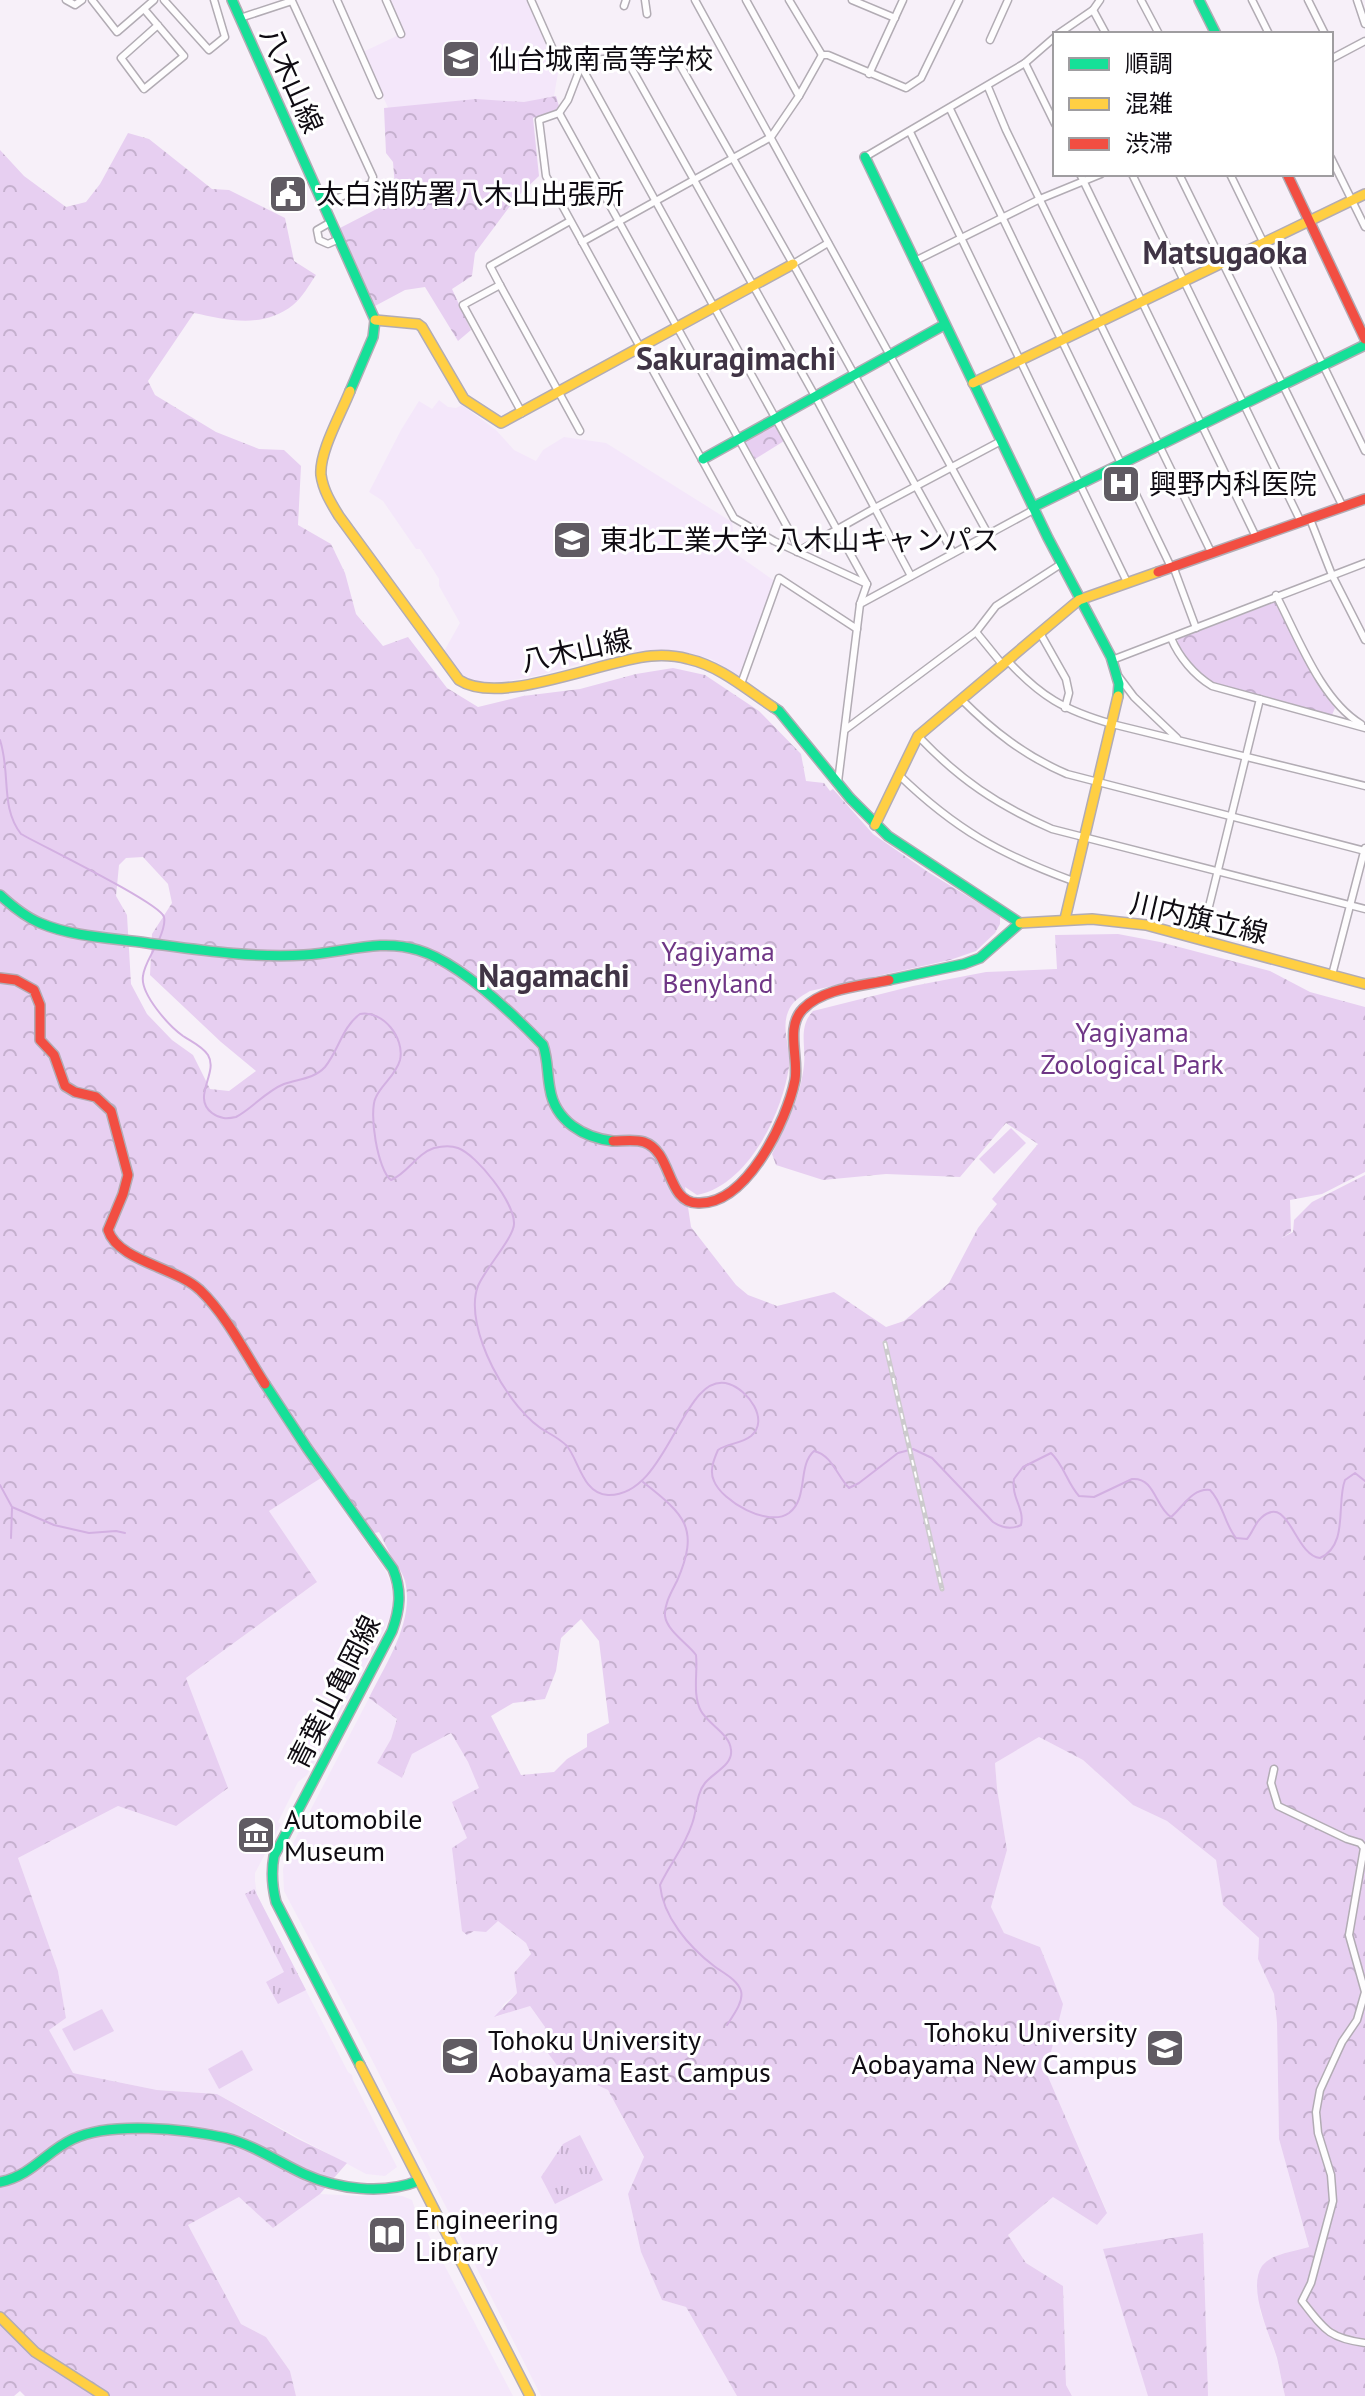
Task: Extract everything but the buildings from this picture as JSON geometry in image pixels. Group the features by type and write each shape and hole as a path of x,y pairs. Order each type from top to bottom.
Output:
{"street":[{"path":"66,0 75,5 82,0"},
{"path":"92,0 117,32 154,0"},
{"path":"164,0 209,50 225,37 214,0"},
{"name":"八木山線","path":"232,0 375,320 373,337 322,459 320,476 325,493 459,680 480,690 507,688 651,656 686,658 713,666 762,697 787,719 875,825 888,836 1020,923"},
{"path":"337,0 379,95"},
{"path":"386,0 401,34"},
{"path":"531,0 555,54"},
{"path":"645,0 647,14"},
{"path":"695,0 988,534"},
{"path":"746,0 799,96"},
{"path":"789,0 822,55"},
{"path":"852,0 895,18"},
{"path":"869,74 903,0"},
{"path":"822,55 906,88 921,78 959,0"},
{"path":"990,40 1008,0"},
{"path":"1061,32 1093,10 1100,0"},
{"path":"1141,0 1158,32"},
{"path":"1199,0 1215,32"},
{"path":"1252,0 1268,32"},
{"path":"1308,0 1324,32"},
{"path":"1357,0 1365,24"},
{"path":"240,18 292,1 373,177 371,184 324,204"},
{"path":"144,9 158,25 184,56 144,89 121,58 158,25"},
{"path":"1093,10 1105,32"},
{"path":"1053,38 1025,63 988,87 865,157 944,325 1119,677 1134,697 1180,740"},
{"path":"1333,58 1365,41"},
{"path":"867,584 797,552 734,518 570,221 546,176 539,120 559,113 586,61 672,51 953,553"},
{"path":"624,55 815,396 911,576"},
{"path":"582,242 771,137 822,55"},
{"path":"1025,63 1053,120"},
{"path":"581,66 867,584 860,604 838,782"},
{"path":"988,87 1211,552"},
{"path":"950,109 1172,566 1196,628"},
{"path":"559,113 795,541 797,552"},
{"path":"910,132 1127,582"},
{"path":"1333,162 1365,227"},
{"path":"1081,176 1256,537"},
{"path":"915,261 1040,199 1097,176"},
{"path":"1133,176 1244,404 1365,640"},
{"path":"1180,176 1343,507"},
{"path":"1231,176 1365,451"},
{"path":"1288,176 1365,339"},
{"path":"973,383 1365,194"},
{"path":"570,221 490,266 580,431"},
{"path":"331,222 317,230 319,240 328,244 339,239"},
{"path":"375,320 422,327 464,399 497,422 506,422 828,243"},
{"path":"500,285 463,305 522,413"},
{"path":"703,459 944,325"},
{"path":"860,604 1080,483 1365,345"},
{"path":"797,552 1001,441"},
{"path":"875,825 918,736 1079,600 1365,499"},
{"path":"1112,660 1365,563"},
{"path":"845,730 976,632 996,606 1061,564"},
{"path":"741,684 779,578 857,629"},
{"path":"1276,595 1329,695 1349,717 1365,727"},
{"path":"976,632 1028,682 1065,708 1112,724 1365,786"},
{"path":"1040,633 1066,679 1069,693 1065,708"},
{"path":"1171,638 1175,649 1202,680 1212,686 1365,727"},
{"path":"1065,919 1112,724 1120,688 1119,677"},
{"path":"961,699 998,734 1027,754 1067,774 1365,850 1332,975"},
{"path":"1201,939 1260,699"},
{"path":"918,736 948,766 989,798 1052,829 1365,909"},
{"path":"899,775 943,815 988,846 1073,881"},
{"path":"0,895 37,922 92,936 229,955 286,958 381,944 409,946 445,959 543,1045 551,1098 560,1113 592,1139 647,1143 662,1157 683,1198 702,1204 729,1192 743,1181 769,1144 788,1101 797,1069 796,1019 809,1003 836,992 980,958 1020,923"},
{"name":"川内旗立線","path":"1020,923 1065,919 1133,923 1365,984"},
{"name":"青葉山亀岡線","path":"0,978 22,981 39,996 42,1010 40,1040 54,1055 65,1086 96,1097 111,1111 128,1175 108,1230 111,1239 118,1247 176,1273 200,1290 221,1315 307,1448 383,1554 398,1581 399,1612 392,1631 278,1848 271,1872 271,1888 530,2396"},
{"path":"1274,1769 1271,1783 1278,1806 1360,1843 1364,1848 1349,1935 1365,1992 1357,2020 1342,2042 1320,2090 1316,2112 1318,2133 1331,2175 1333,2201 1311,2283 1302,2301 1326,2331 1337,2337 1365,2343"},
{"path":"0,2182 22,2177 73,2139 112,2128 218,2136 337,2186 387,2189 418,2181"},
{"path":"0,2317 30,2349 104,2396"}],"shaded area":[{"name":"仙台城南高等学校","path":"389,0 529,0 559,67 554,96 539,106 394,121 363,52 403,33"},
{"name":"東北工業大学 八木山キャンパス","path":"439,400 448,407 462,405 496,430 514,450 536,461 543,450 564,437 606,443 732,522 736,554 776,582 740,677 711,659 651,650 607,656 540,675 491,684 467,679 456,670 443,653 460,623 439,586 439,579 383,501 369,492 419,401 432,409"},
{"path":"321,1478 385,1570 392,1586 393,1610 307,1775 298,1782 278,1822 281,1824 255,1873 255,1881 257,1895 397,2167 385,2176 366,2174 217,2094 157,2090 73,2073 48,2029 66,2018 58,1971 18,1858 118,1806 176,1826 186,1678 316,1583 269,1511"},
{"name":"Tohoku University Aobayama East Campus","path":"369,1698 397,1719 391,1739 377,1763 402,1778 412,1754 451,1733 468,1762 480,1788 467,1838 474,1931 498,1921 526,1943 531,1954 514,1973 517,1993 504,2004 496,2017 529,2005 545,2027 559,2068 608,2090 644,2158 628,2194 641,2252 662,2300 686,2307 737,2396 541,2396 284,1891 283,1869 289,1851"},
{"name":"Tohoku University Aobayama New Campus","path":"1039,1737 1083,1760 1133,1805 1167,1821 1216,1860 1223,1905 1259,1938 1258,1959 1274,1994 1277,2023 1279,2139 1309,2248 1281,2254 1263,2266 1260,2311 1277,2359 1285,2396 1072,2396 1066,2385 1063,2286 1026,2263 1008,2235 1053,2197 1097,2225 1107,2212 1046,2072 1062,2004 1040,1947 1004,1933 991,1907 1007,1850 995,1763"},
{"path":"320,2194 375,2194 412,2200 513,2396 296,2396 290,2371 266,2337 241,2324 188,2225 239,2197 273,2228"}],"green space":[{"path":"556,96 559,106 556,110 533,118 539,176 516,198 475,253 472,276 452,289 471,330 458,341 425,287 405,290 375,306 340,228 396,199 393,162 386,153 384,108 476,99 524,102"},
{"path":"128,133 149,139 212,189 229,190 285,218 294,261 316,275 299,299 281,313 257,320 232,320 194,313 148,381 155,395 216,432 259,449 284,450 301,466 298,525 331,544 345,573 356,614 383,646 408,637 447,688 478,707 673,668 705,675 759,711 801,754 806,781 824,783 830,791 833,789 873,834 1000,916 995,933 976,951 950,960 810,991 792,1005 785,1025 789,1067 785,1086 760,1145 732,1177 715,1189 697,1195 685,1187 691,1227 736,1285 748,1295 777,1306 834,1292 886,1327 904,1321 949,1283 978,1228 997,1204 992,1199 1038,1144 1006,1123 960,1177 886,1174 823,1180 776,1165 772,1154 800,1088 804,1065 804,1030 813,1011 986,972 1057,969 1055,935 1118,934 1270,971 1310,992 1365,1007 1365,1172 1322,1194 1290,1200 1291,1232 1282,1238 1293,1232 1294,1220 1312,1202 1365,1175 1365,2396 1285,2396 1277,2358 1261,2312 1257,2287 1262,2266 1277,2256 1309,2247 1279,2139 1277,2023 1274,1994 1258,1959 1259,1938 1223,1905 1216,1860 1167,1821 1133,1805 1083,1760 1039,1737 995,1763 1007,1850 991,1907 1004,1933 1040,1947 1063,2004 1046,2072 1107,2213 1097,2225 1053,2197 1008,2235 1026,2263 1063,2286 1066,2385 1072,2396 737,2396 686,2307 662,2300 641,2252 628,2194 644,2157 608,2090 559,2068 542,2045 545,2027 530,2006 494,2017 517,1993 514,1973 531,1954 526,1943 498,1921 486,1932 474,1931 467,1935 462,1931 452,1848 467,1838 452,1802 479,1788 468,1762 451,1733 412,1754 402,1778 377,1763 391,1739 397,1719 369,1698 402,1626 407,1596 405,1581 379,1532 371,1530 329,1473 269,1511 317,1582 186,1678 228,1788 176,1826 118,1806 18,1858 58,1971 66,2018 49,2030 73,2073 157,2090 217,2094 347,2163 320,2194 273,2228 239,2197 188,2225 241,2324 266,2337 290,2371 296,2396 25,2396 20,2391 14,2396 0,2396 0,150 24,176 66,207 86,202 100,184","holes":["143,857 168,884 172,903 152,934 150,975 256,1071 229,1091 210,1089 193,1055 172,1040 147,1014 131,984 127,915 116,896 119,865 126,858","581,1619 599,1641 609,1723 587,1734 587,1747 567,1759 554,1772 521,1775 491,1716 513,1703 545,1699 556,1671 561,1638"]},
{"path":"775,423 784,441 755,459 744,440"},
{"path":"1275,602 1324,694 1335,708 1332,715 1209,682 1189,663 1177,643 1178,639"},
{"path":"1011,1128 1026,1143 994,1174 979,1159"},
{"path":"254,1889 306,1990 278,2004 266,1982 284,1972 245,1894"},
{"path":"102,2009 114,2031 74,2051 62,2029"},
{"path":"242,2050 253,2070 219,2089 208,2069"},
{"path":"580,2135 603,2180 555,2204 541,2177 563,2144"},
{"path":"1203,2233 1208,2396 1148,2396 1103,2249"}],"waterway":[{"path":"0,740 10,813 21,834 158,910 164,917 158,942"},
{"path":"155,947 144,972 146,992 170,1025 208,1055 210,1069 204,1100 206,1107 221,1117 236,1117 277,1087 321,1071 349,1025 360,1014 377,1016 390,1027 399,1043 400,1060 376,1097 373,1115 376,1141 386,1174 391,1180 428,1151 449,1146 466,1152 494,1181 508,1204 514,1224 478,1286 475,1303 483,1345 518,1407 567,1446 587,1483 600,1493 608,1495 629,1490 646,1476 699,1395 713,1385 729,1384 749,1399 758,1422 751,1436 718,1450 713,1477 726,1497 747,1510 770,1517 780,1517 795,1507 806,1465 814,1451 830,1461 849,1488 898,1453 913,1449 932,1458 993,1522 1003,1527 1014,1527 1021,1525 1022,1519 1014,1492 1014,1479 1023,1467 1051,1453 1079,1496 1094,1497 1132,1479 1140,1480 1146,1483 1171,1517 1193,1495 1210,1490 1236,1538 1247,1539 1261,1518 1271,1512 1278,1513 1285,1518 1304,1547 1320,1558 1335,1544 1345,1480 1355,1473 1365,1481"},
{"path":"643,1482 669,1504 684,1524 687,1535 684,1563 667,1602 665,1616 674,1632 696,1655 698,1704 704,1716 727,1739 731,1750 726,1764 702,1787 689,1832 660,1885 666,1908 679,1930 695,1950 733,1980 741,1991 741,2000 727,2025"},
{"path":"0,1485 12,1507 54,1525 89,1533 125,1533"},
{"path":"11,1538 12,1508"}],"railway":[{"path":"885,1343 942,1589"}],"traffic: fast":[{"path":"232,0 375,320 373,337 350,391"},
{"path":"1199,0 1215,32"},
{"path":"865,157 1048,538 1111,657 1119,684 1118,696"},
{"path":"703,459 944,325"},
{"path":"1033,507 1365,345"},
{"path":"773,707 850,798 888,836 1020,923"},
{"path":"0,895 40,923 93,936 245,954 304,955 390,945 434,956 485,990 543,1045 553,1100 564,1119 582,1132 613,1141"},
{"path":"889,980 980,958 1020,923"},
{"path":"265,1384 393,1569 399,1592 392,1631 274,1856 272,1868 276,1902 360,2065"},
{"path":"0,2182 30,2169 73,2139 89,2133 127,2128 226,2138 256,2149 304,2174 345,2186 390,2188 418,2181"}],"traffic: slow":[{"path":"973,383 1365,194"},
{"path":"375,320 422,327 464,399 501,423 793,264"},
{"path":"350,391 323,455 321,475 325,491 339,516 459,680 477,687 499,688 552,680 630,659 670,656 711,667 773,707"},
{"path":"875,825 918,736 1079,600 1158,572"},
{"path":"1065,919 1118,696"},
{"path":"1020,923 1092,919 1146,925 1365,984"},
{"path":"360,2065 530,2396"},
{"path":"0,2317 35,2352 104,2396"}],"traffic: jam":[{"path":"1288,176 1365,339"},
{"path":"1158,572 1365,499"},
{"path":"0,978 16,980 34,990 40,1005 40,1040 54,1055 65,1086 96,1097 111,1111 128,1175 108,1230 114,1241 135,1257 176,1275 200,1290 227,1323 265,1384"},
{"path":"613,1141 640,1141 653,1147 674,1186 688,1201 716,1200 748,1176 774,1137 795,1080 795,1025 803,1009 832,992 889,980"}],"place":[{"name":"仙台城南高等学校","path":"461,59"},
{"name":"太白消防署八木山出張所","path":"288,194"},
{"name":"興野内科医院","path":"1121,484"},
{"name":"東北工業大学 八木山キャンパス","path":"572,540"},
{"name":"Automobile Museum","path":"256,1835"},
{"name":"Tohoku University Aobayama New Campus","path":"1165,2048"},
{"name":"Tohoku University Aobayama East Campus","path":"460,2056"},
{"name":"Engineering Library","path":"387,2235"}],"district":[{"name":"Matsugaoka","path":"1225,253"},
{"name":"Sakuragimachi","path":"736,359"},
{"name":"Nagamachi","path":"554,976"}],"park label":[{"name":"Yagiyama Benyland","path":"718,967"},
{"name":"Yagiyama Zoological Park","path":"1132,1048"}]}
